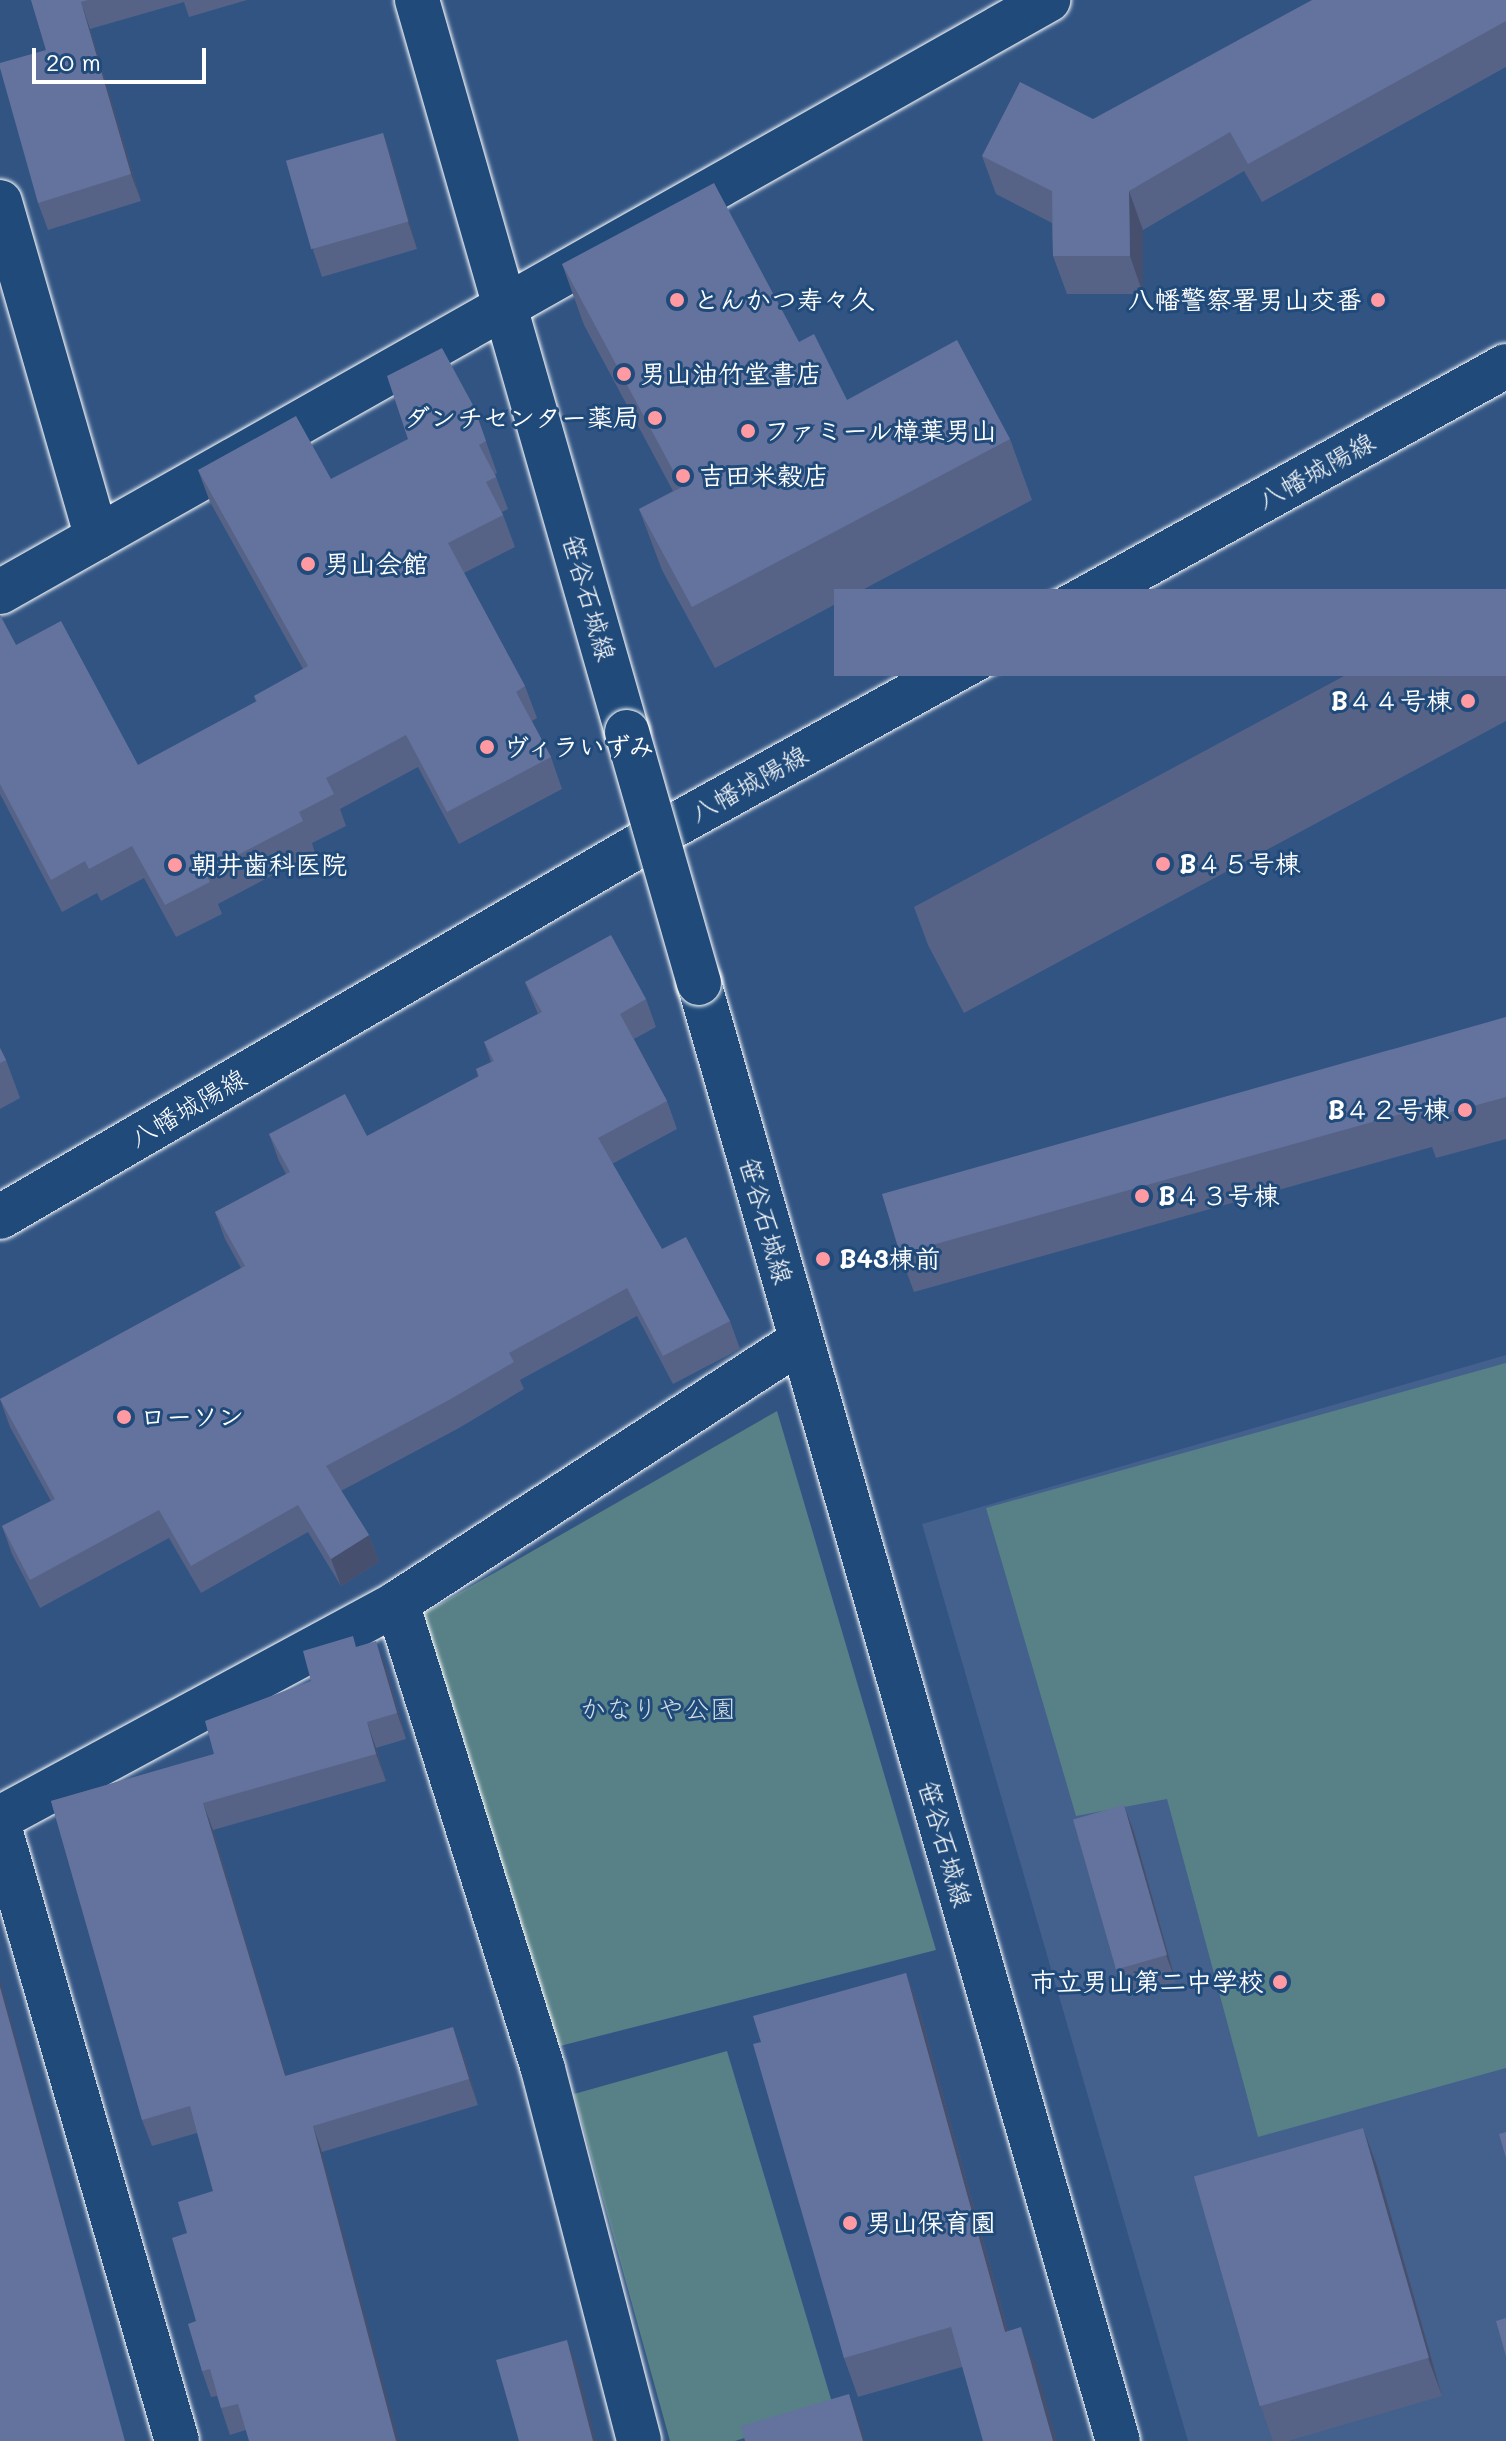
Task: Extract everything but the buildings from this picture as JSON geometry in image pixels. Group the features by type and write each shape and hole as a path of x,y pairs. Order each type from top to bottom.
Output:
{"street":[{"name":"笹谷石城線","path":"417,0 1118,2441"},
{"path":"0,592 1048,0"},
{"path":"0,202 97,537"},
{"name":"八幡城陽線","path":"0,1217 657,835 1506,366"},
{"path":"0,1818 397,1603 800,1341"},
{"path":"397,1603 543,2069 639,2441"},
{"path":"0,1829 177,2441"}],"shaded area":[{"name":"市立男山第二中学校","path":"1506,1355 1506,2441 1188,2441 922,1524"}],"green space":[{"path":"1506,1363 1506,2068 1258,2137 1167,1799 1076,1816 986,1508"},
{"name":"かなりや公園","path":"777,1411 936,1950 556,2047 419,1616"},
{"path":"727,2051 834,2409 735,2441 670,2441 574,2094"}],"place":[{"name":"とんかつ寿々久","path":"677,300"},
{"name":"八幡警察署男山交番","path":"1378,300"},
{"name":"男山油竹堂書店","path":"624,374"},
{"name":"ダンチセンター薬局","path":"655,418"},
{"name":"ファミール樟葉男山","path":"748,431"},
{"name":"吉田米穀店","path":"683,476"},
{"name":"男山会館","path":"308,564"},
{"name":"B４４号棟","path":"1468,701"},
{"name":"ヴィラいずみ","path":"487,747"},
{"name":"B４５号棟","path":"1163,864"},
{"name":"朝井歯科医院","path":"175,865"},
{"name":"B４２号棟","path":"1465,1110"},
{"name":"B４３号棟","path":"1142,1196"},
{"name":"B43棟前","path":"823,1259"},
{"name":"ローソン","path":"124,1417"},
{"name":"市立男山第二中学校","path":"1280,1982"},
{"name":"男山保育園","path":"850,2223"}]}
